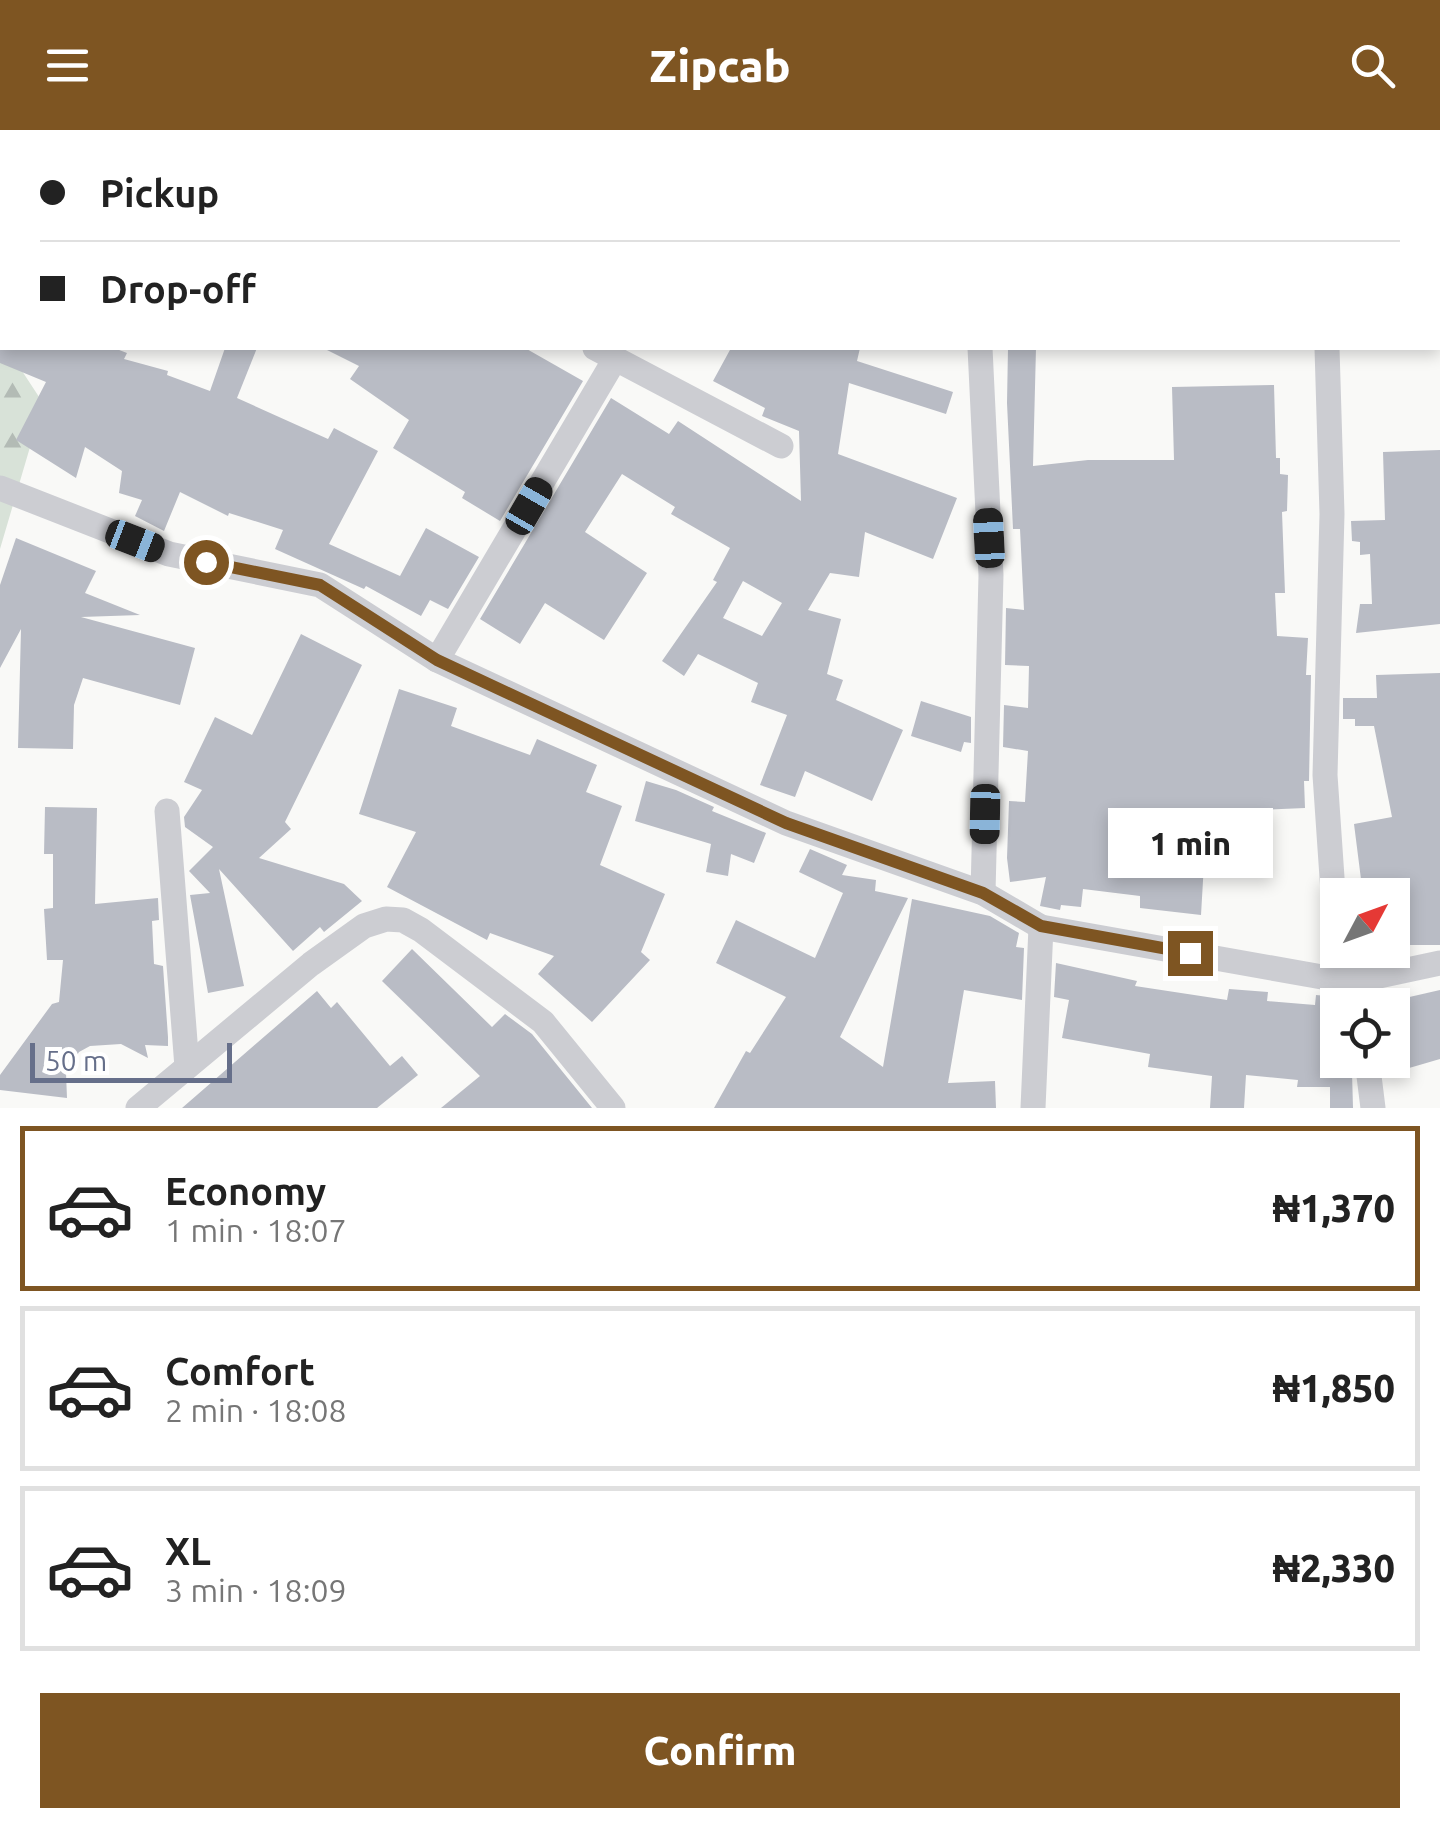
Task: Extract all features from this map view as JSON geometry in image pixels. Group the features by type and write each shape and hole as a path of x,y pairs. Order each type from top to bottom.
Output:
{"street":[{"path":"980,350 991,576 983,893"},
{"path":"1327,350 1332,514 1326,775 1356,988"},
{"path":"437,660 605,353 781,446"},
{"path":"0,488 168,554 320,585 437,660 786,823 983,893 1041,926 1356,988 1440,964"},
{"path":"168,811 187,1067"},
{"path":"138,1108 347,937 375,923 404,920 544,1022 612,1108"},
{"path":"1033,1108 1041,926"},
{"path":"1369,1078 1373,1108"}],"green space":[{"path":"0,350 8,350 43,403 0,549"}],"building":[{"path":"0,350 119,350 127,353 124,359 168,371 167,375 210,391 224,350 256,350 237,398 328,439 334,428 378,451 329,544 400,576 426,528 479,557 448,609 430,600 421,616 366,586 364,589 275,549 283,530 229,513 228,516 180,492 164,531 135,516 142,500 119,493 122,471 85,447 76,478 16,440 46,382 0,363"},
{"path":"327,350 529,350 583,381 500,521 462,498 465,492 393,448 409,420 350,379 359,366"},
{"path":"730,350 860,350 857,361 953,392 946,414 849,383 838,454 957,498 933,559 865,532 859,577 830,573 808,610 841,619 827,674 843,680 836,700 903,730 872,801 805,771 795,797 760,785 787,715 751,702 758,683 698,654 684,676 662,661 717,582 713,580 730,548 671,514 675,507 622,474 585,532 647,573 604,640 545,603 520,644 480,619 611,398 669,434 678,421 801,501 799,431 762,416 765,408 713,381","holes":["743,581 782,603 762,636 723,618"]},
{"path":"1008,350 1036,350 1033,466 1088,460 1174,460 1172,387 1274,385 1276,458 1280,458 1280,474 1288,475 1287,511 1282,512 1285,593 1275,593 1277,636 1308,638 1309,781 1304,781 1305,808 1207,812 1201,915 1140,908 1140,896 1083,889 1081,907 1061,905 1060,910 1040,906 1046,877 1010,882 1009,801 1025,802 1028,751 1003,747 1004,705 1028,708 1029,666 1005,665 1006,608 1024,610 1020,529 1013,529"},
{"path":"1440,450 1440,624 1356,633 1360,604 1372,604 1370,554 1360,555 1360,542 1352,541 1351,521 1385,520 1383,452"},
{"path":"16,538 96,571 85,593 140,615 81,617 195,648 180,705 83,678 74,705 73,749 18,748 21,629 0,668 0,585"},
{"path":"301,634 362,665 285,822 291,829 259,858 344,884 362,901 324,932 320,927 293,951 219,869 244,986 208,993 190,895 210,893 189,871 213,847 185,827 184,817 202,790 184,782 215,717 252,735"},
{"path":"1440,673 1440,945 1410,945 1410,878 1361,878 1354,824 1392,817 1374,726 1355,726 1355,719 1343,719 1343,698 1377,698 1376,675"},
{"path":"399,689 457,708 451,726 530,755 537,739 597,765 586,792 622,806 600,865 665,894 641,952 650,960 592,1022 538,974 554,956 490,933 487,940 387,887 416,832 359,814"},
{"path":"921,701 971,717 971,743 964,742 961,752 911,736"},
{"path":"646,781 676,790 714,807 712,811 766,833 754,863 731,854 728,876 706,872 711,844 635,821"},
{"path":"45,807 97,808 95,904 158,898 159,920 152,921 154,964 163,966 168,1046 145,1045 148,1058 121,1044 90,1046 79,1052 66,1073 67,1098 0,1090 0,1075 52,1004 59,1002 63,960 47,960 44,909 53,908 53,854 44,854"},
{"path":"810,849 847,865 842,875 876,880 875,891 908,898 840,1037 883,1067 912,899 990,916 1019,933 1016,947 1024,948 1022,1000 964,990 948,1083 995,1081 996,1108 714,1108 746,1051 750,1053 786,997 716,963 736,920 815,958 843,893 799,872"},
{"path":"412,949 492,1027 505,1014 532,1034 592,1108 441,1108 480,1076 382,981"},
{"path":"1056,963 1137,981 1135,986 1227,1000 1229,989 1268,992 1267,1001 1315,1005 1316,995 1320,995 1320,1078 1352,1078 1353,1108 1330,1108 1330,1087 1297,1087 1298,1080 1246,1075 1244,1108 1210,1108 1212,1076 1148,1067 1150,1054 1062,1038 1069,1000 1054,997"},
{"path":"1440,990 1440,1059 1410,1068 1410,997"},
{"path":"317,991 331,1008 337,1002 390,1066 402,1056 418,1075 377,1108 182,1108"}],"route":[{"path":"206,562 320,585 437,660 786,823 983,893 1041,926 1190,953"}]}
